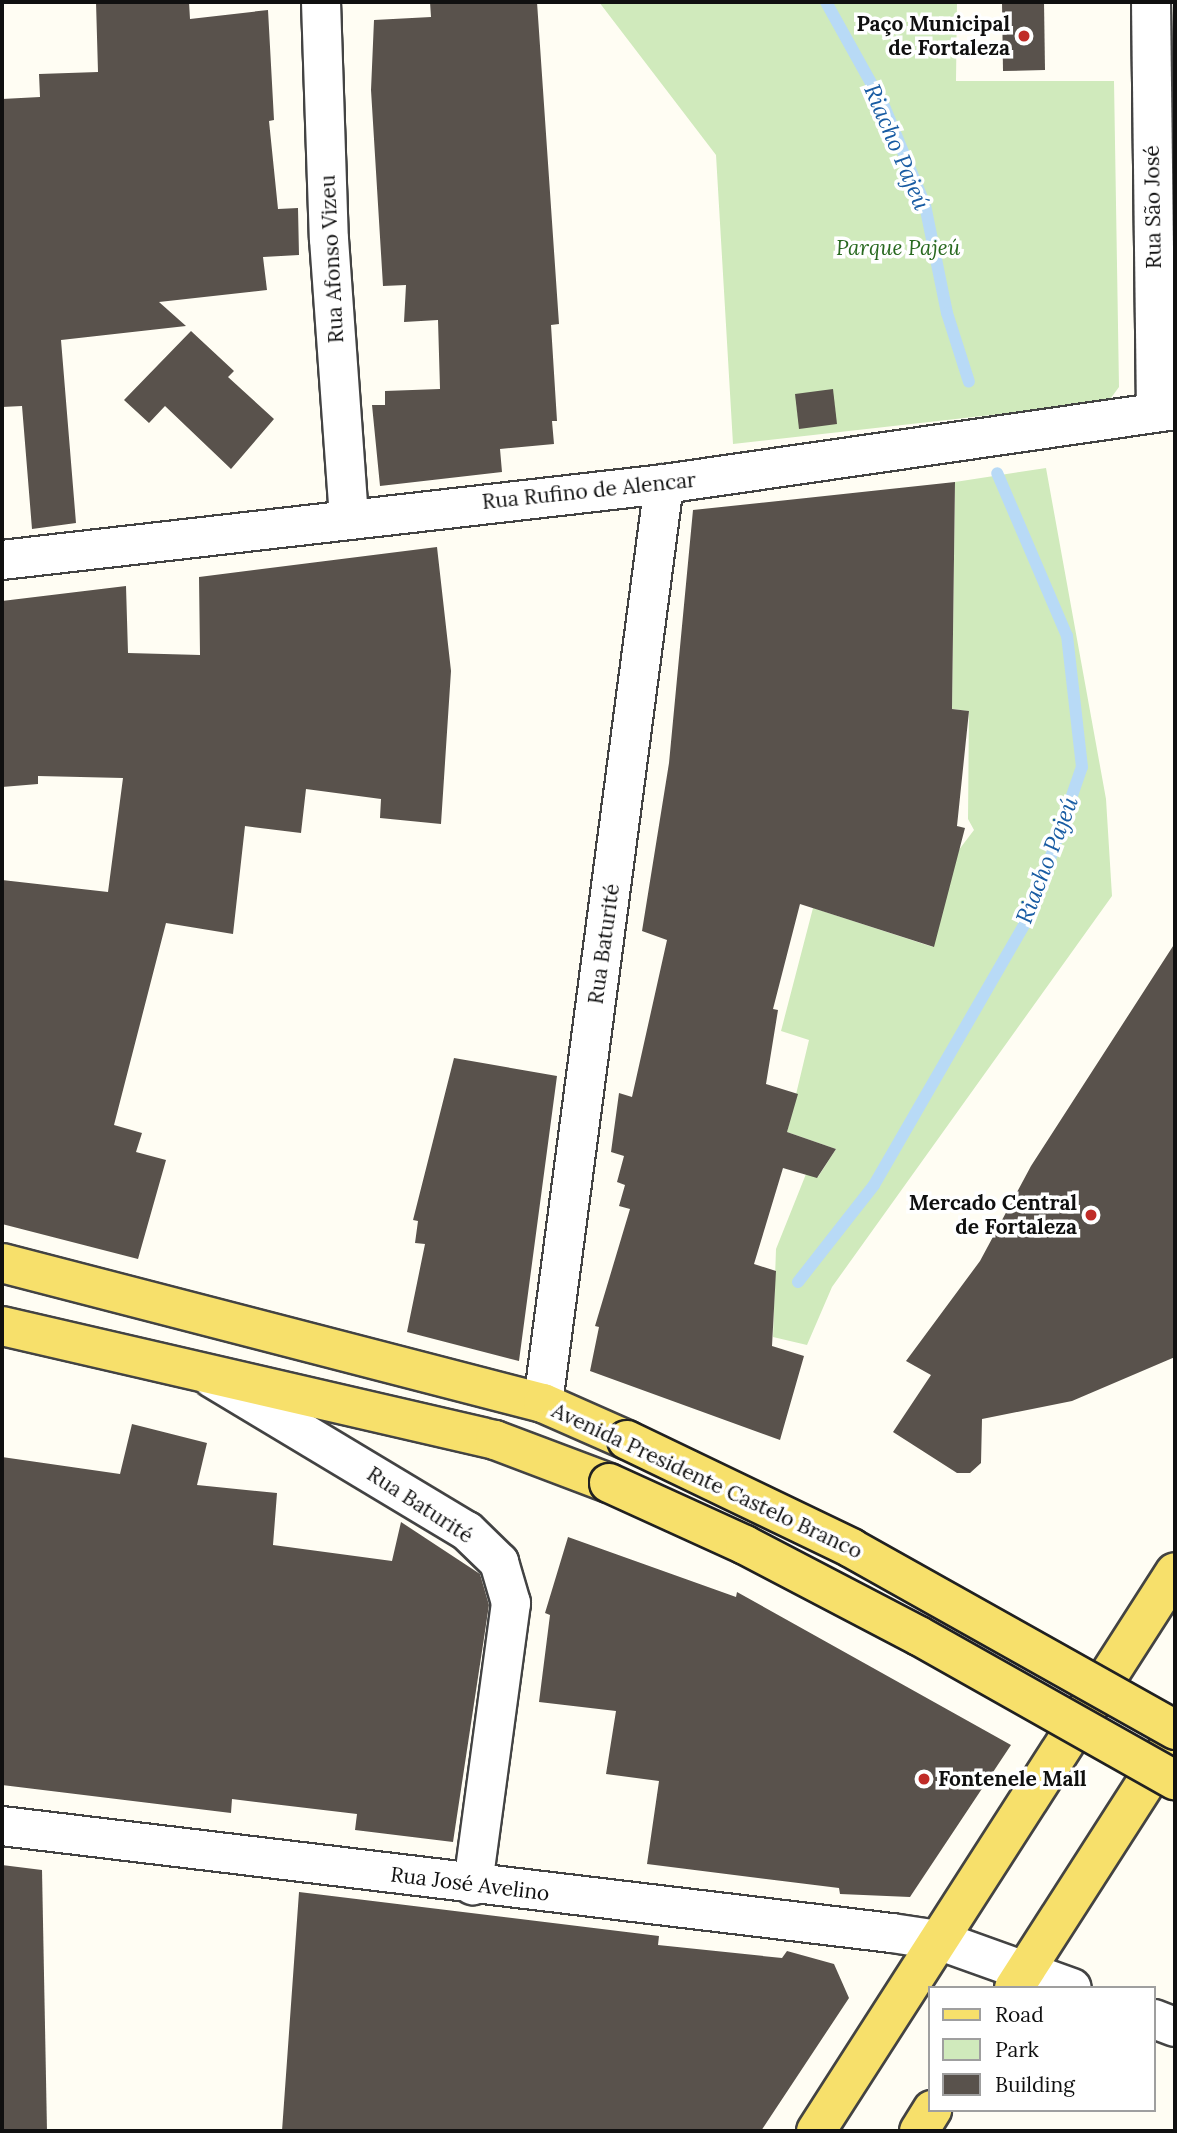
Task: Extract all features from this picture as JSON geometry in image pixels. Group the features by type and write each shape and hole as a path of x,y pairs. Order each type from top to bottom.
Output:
{"main road":[{"name":"Avenida Presidente Castelo Branco","path":"2,1263 543,1404 627,1440 851,1548 1175,1730"},
{"name":"Avenida Presidente Castelo Branco","path":"2,1326 495,1440 609,1483 745,1545 906,1629 1175,1780"},
{"path":"816,2131 938,1940 1170,1592"},
{"path":"1020,1980 1175,1737"},
{"path":"919,2131 931,2112"}],"street":[{"name":"Rua Afonso Vizeu","path":"321,2 329,239 349,517"},
{"name":"Rua São José","path":"1151,2 1166,411"},
{"name":"Rua Rufino de Alencar","path":"2,560 349,517 664,484 1166,411"},
{"name":"Rua Baturité","path":"543,1404 664,484"},
{"name":"Rua Baturité","path":"201,1372 467,1531 499,1562 511,1604 473,1885"},
{"name":"Rua José Avelino","path":"2,1826 938,1940 1020,1980 1059,1986"},
{"path":"1156,2020 1175,2027"}],"green space":[{"name":"Parque Pajeú","path":"599,2 957,2 956,81 1114,81 1119,387 1108,402 733,444 716,155"},
{"path":"1046,468 1106,799 1112,896 832,1287 807,1345 773,1337 776,1249 806,1174 818,1177 836,1149 787,1132 809,1040 781,1031 813,908 933,947 958,851 974,830 968,819 969,711 952,709 955,482"}],"building":[{"path":"96,2 189,2 190,19 268,10 274,120 269,121 278,209 298,208 299,255 263,257 267,290 159,302 186,326 61,340 76,523 32,529 22,406 2,407 2,99 40,97 39,74 98,72"},
{"path":"430,2 537,2 559,324 551,325 557,421 552,421 554,444 500,449 502,472 380,486 372,405 385,405 385,391 440,389 438,320 404,322 406,285 383,286 371,90 374,20 431,17"},
{"name":"Paço Municipal de Fortaleza","path":"1002,2 1044,2 1045,70 1003,71"},
{"path":"191,331 234,371 228,377 274,419 231,469 165,406 149,423 124,400"},
{"path":"833,389 837,424 799,429 795,394"},
{"path":"955,482 952,709 969,711 957,826 965,828 934,947 800,904 773,1009 778,1010 766,1084 798,1094 787,1132 836,1149 817,1178 783,1168 754,1264 776,1271 772,1346 804,1356 780,1440 590,1371 599,1327 595,1326 630,1209 619,1206 625,1185 617,1182 624,1156 611,1152 619,1093 632,1097 667,940 642,931 669,763 693,510"},
{"path":"437,547 451,671 441,824 380,818 381,799 306,789 301,833 245,826 233,934 166,923 114,1125 142,1133 136,1152 166,1160 138,1259 2,1224 2,880 108,892 123,778 38,776 38,784 2,787 2,601 126,586 128,653 200,655 199,577"},
{"name":"Mercado Central de Fortaleza","path":"1175,943 1175,1357 1072,1401 982,1419 981,1463 970,1473 957,1473 893,1432 931,1375 906,1361 980,1261 1031,1166"},
{"path":"454,1058 557,1076 519,1361 407,1332 425,1244 415,1243 418,1221 413,1220"},
{"path":"132,1424 207,1443 197,1485 277,1493 273,1545 392,1561 401,1522 480,1574 489,1605 453,1842 355,1830 357,1814 232,1799 231,1813 2,1785 2,1457 120,1474"},
{"path":"568,1537 736,1597 737,1592 1011,1745 910,1897 840,1894 839,1888 647,1864 659,1781 606,1774 616,1711 539,1702 550,1615 545,1613"},
{"path":"2,1865 42,1870 47,2131 2,2131"},
{"path":"299,1892 659,1936 658,1945 782,1958 787,1951 834,1964 849,1998 761,2131 282,2131"}],"waterway":[{"name":"Riacho Pajeú","path":"826,2 884,106 925,205 947,313 969,382"},
{"name":"Riacho Pajeú","path":"798,1282 874,1185 1032,911 1082,767 1067,636 997,473"}],"place":[{"name":"Paço Municipal de Fortaleza","path":"1024,36"},
{"name":"Mercado Central de Fortaleza","path":"1091,1215"},
{"name":"Fontenele Mall","path":"924,1779"}]}
